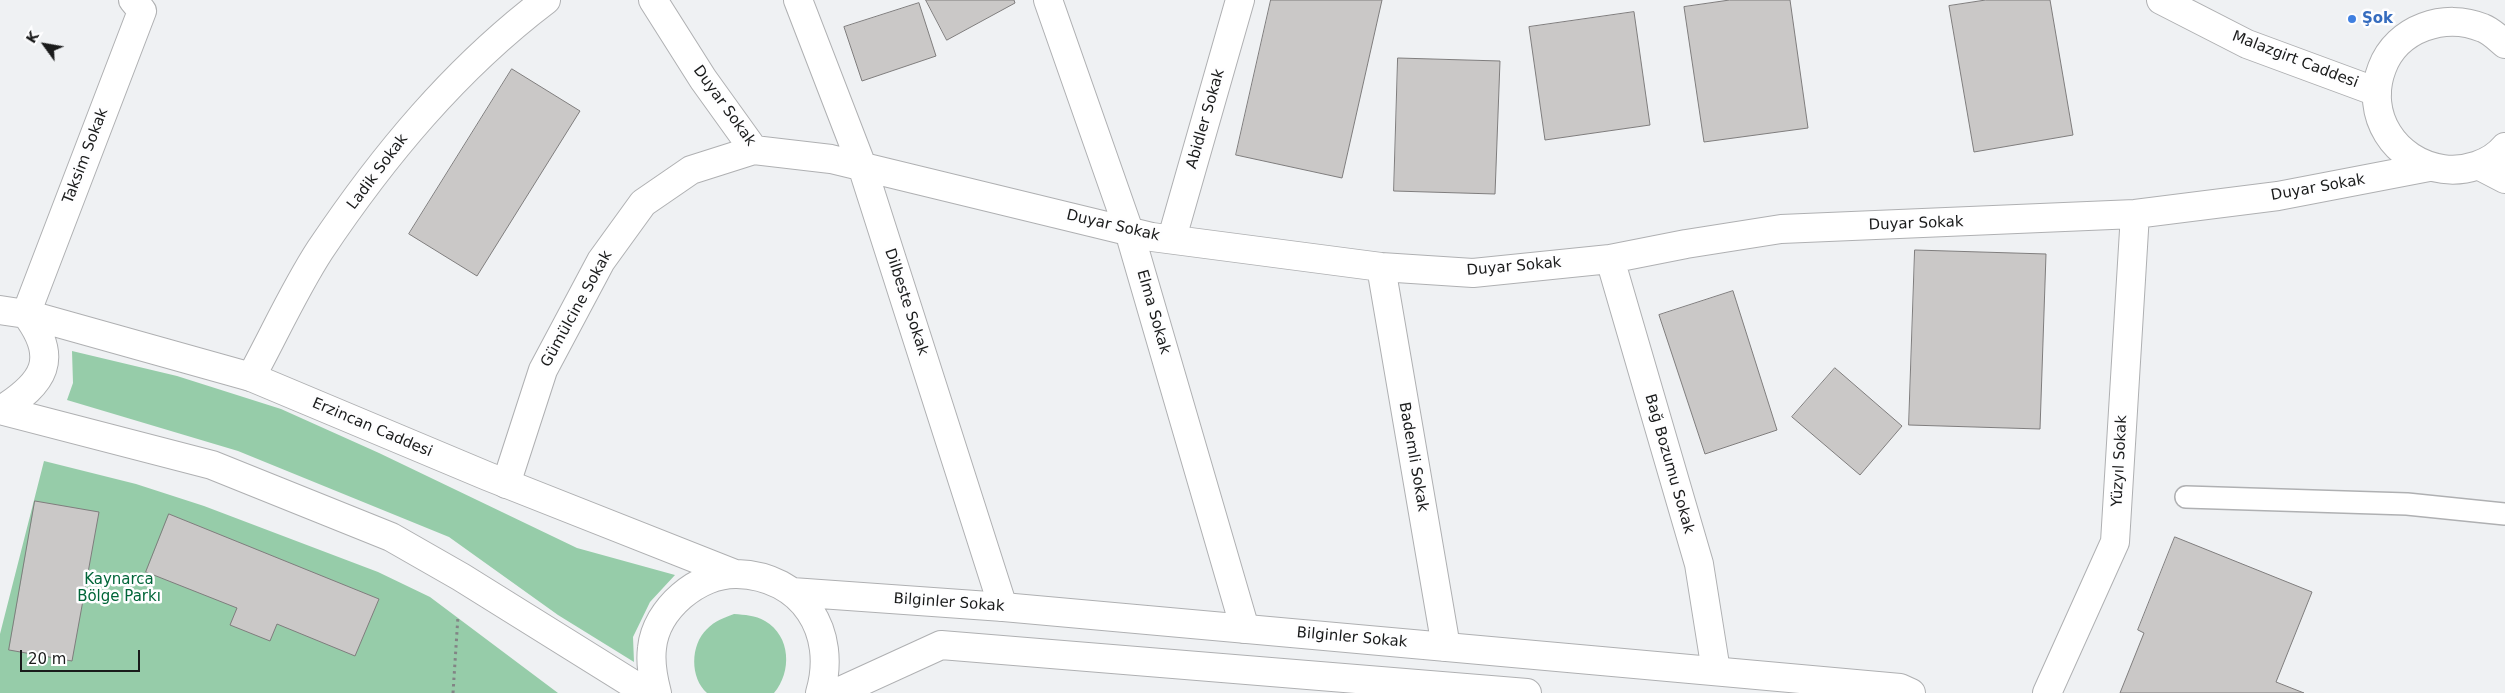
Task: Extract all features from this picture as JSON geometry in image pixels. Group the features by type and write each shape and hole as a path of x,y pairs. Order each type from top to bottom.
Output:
{"street":[{"name":"Ladik Sokak","path":"251,377 319,252 392,148 456,78 546,0"},
{"name":"Duyar Sokak","path":"654,0 703,79 754,150 832,159 1152,237 1172,238 1381,267 1473,273 1610,259 1686,244 1781,229 2135,214 2278,196 2429,167"},
{"name":"Dilbeste Sokak","path":"798,0 862,166 1003,607"},
{"name":"Elma Sokak","path":"1048,0 1129,231 1245,629"},
{"name":"Abidler Sokak","path":"1172,238 1240,0"},
{"name":"Malazgirt Caddesi","path":"2161,0 2247,44 2377,92"},
{"path":"2440,0 2414,31 2395,46 2382,68 2377,92 2379,116 2390,138 2407,156 2429,167 2453,170 2478,166 2505,147"},
{"name":"Taksim Sokak","path":"13,312 144,4"},
{"path":"2414,31 2437,22 2462,22 2485,29 2505,44"},
{"path":"2505,39 2505,44"},
{"name":"Gümülcine Sokak","path":"506,484 543,370 601,261 642,203 691,170 754,150"},
{"path":"2478,166 2505,179"},
{"name":"Yüzyıl Sokak","path":"2047,693 2115,542 2135,214"},
{"name":"Bağ Bozumu Sokak","path":"1610,259 1699,564 1716,671"},
{"name":"Bademli Sokak","path":"1381,267 1446,647"},
{"name":"Erzincan Caddesi","path":"13,312 251,377 506,484 736,574 765,578 792,592 813,614 824,642 826,672 820,693"},
{"path":"0,410 24,396 36,383 43,367 44,348 38,330 13,312"},
{"path":"0,410 212,465 391,537 461,577 647,693"},
{"name":"Erzincan Caddesi","path":"657,693 651,674 652,646 661,620 680,597 706,580 736,574"},
{"name":"Bilginler Sokak","path":"792,592 1003,607 1716,671 1900,688 1911,693"},
{"path":"836,693 941,645 1527,693"}],"lane":[{"path":"2186,497 2407,504 2505,514"}],"path":[{"path":"453,693 461,577"}],"green space":[{"path":"72,351 177,376 281,409 379,453 577,548 675,575 650,602 633,637 634,662 558,615 449,537 238,451 67,400 73,383"},
{"name":"Kaynarca Bölge Parkı","path":"44,461 136,484 204,506 378,572 430,597 558,693 0,693 0,634"},
{"path":"734,614 761,619 774,628 780,636 784,645 786,665 784,675 774,693 707,693 701,687 697,679 694,661 697,644 701,636 713,624"}],"building":[{"path":"926,0 1014,0 1015,3 947,40"},
{"path":"1271,0 1382,0 1342,178 1236,155"},
{"path":"1730,0 1790,0 1808,128 1704,142 1684,7"},
{"path":"1986,0 2050,0 2073,135 1974,152 1949,6"},
{"path":"919,3 936,56 862,81 844,27"},
{"path":"1634,12 1650,125 1545,140 1529,27"},
{"path":"1398,58 1500,61 1495,194 1394,191"},
{"path":"512,69 580,111 477,276 409,234"},
{"path":"1915,250 2046,254 2040,429 1909,425"},
{"path":"1733,291 1777,430 1705,454 1659,315"},
{"path":"1835,368 1902,426 1860,475 1792,417"},
{"path":"35,501 99,512 72,661 9,650"},
{"path":"169,514 379,599 355,656 277,624 270,641 230,625 237,608 146,572"},
{"path":"2175,537 2312,592 2276,682 2304,693 2120,693 2144,633 2138,630"}],"place":[{"name":"Şok","path":"2352,19"}]}
